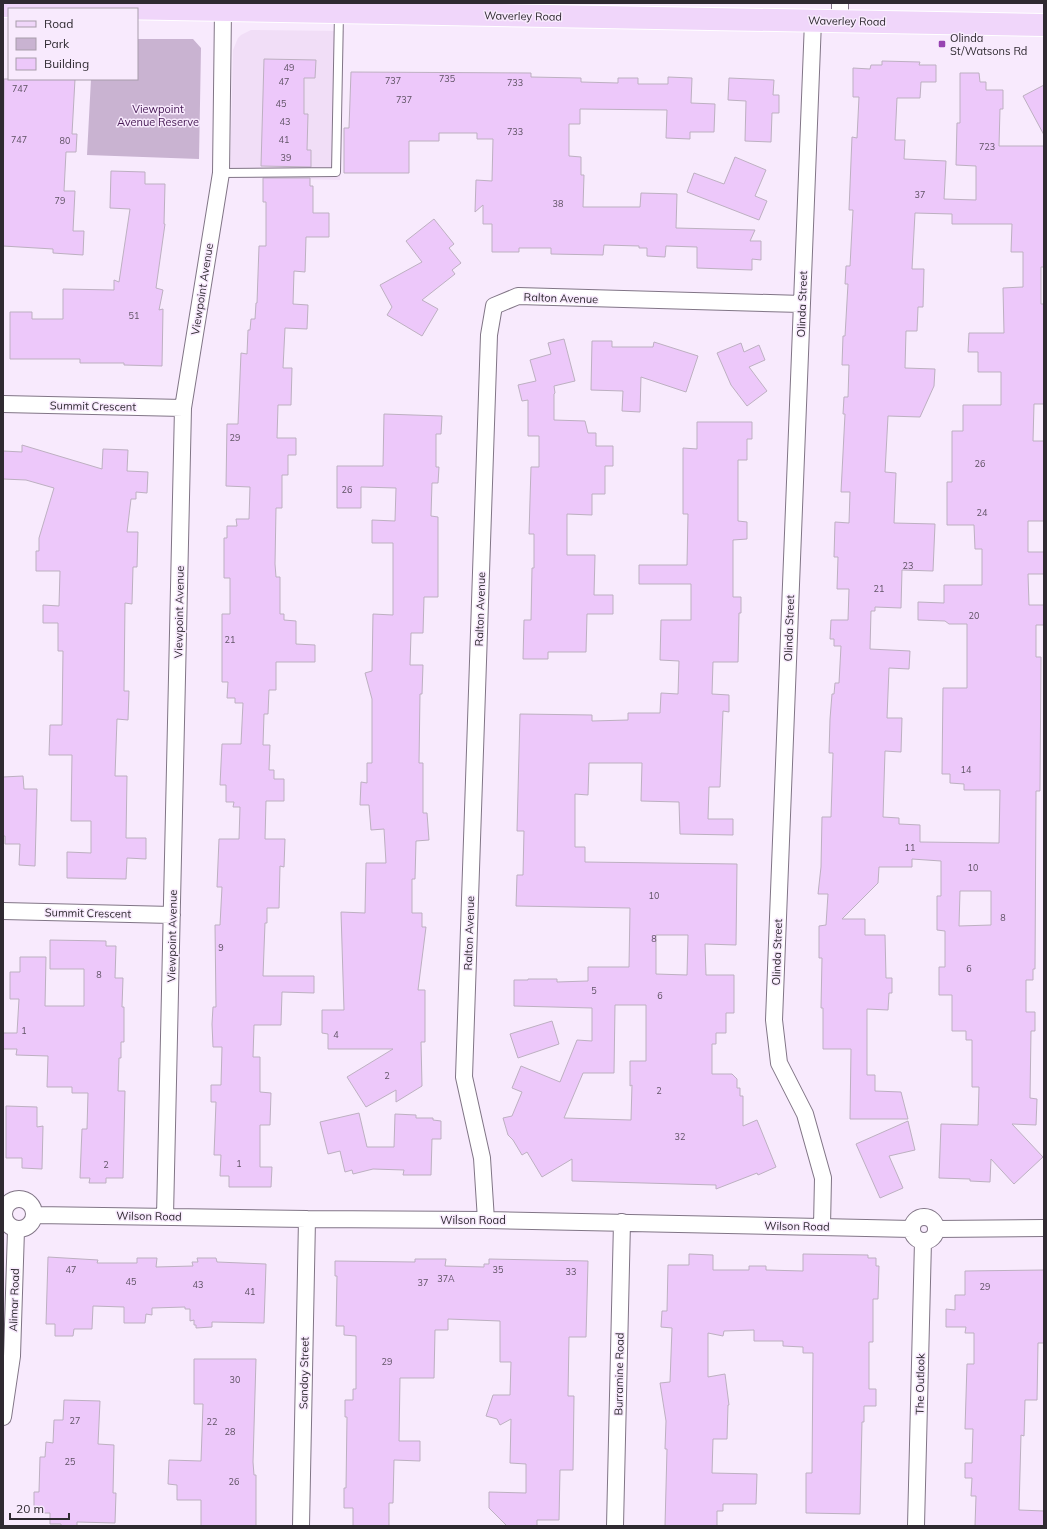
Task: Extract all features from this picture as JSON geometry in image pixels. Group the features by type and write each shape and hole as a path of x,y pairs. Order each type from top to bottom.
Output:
{"main road":[{"name":"Waverley Road","path":"3,6 113,8"},
{"name":"Waverley Road","path":"138,8 813,21 840,12 1044,25"}],"street":[{"name":"Viewpoint Avenue","path":"165,1216 183,408 220,173 223,10"},
{"name":"Olinda Street","path":"813,21 774,1020 779,1063 805,1114 823,1178 822,1226"},
{"name":"Ralton Avenue","path":"486,1220 482,1158 464,1077 489,334 494,306 518,296 802,304"},
{"name":"Summit Crescent","path":"3,404 183,408"},
{"name":"Summit Crescent","path":"3,911 172,915"},
{"path":"23,1199 32,1205 35,1215 31,1224 27,1228 16,1230 7,1224 4,1213 9,1203 13,1200 23,1199"},
{"name":"Wilson Road","path":"35,1215 622,1222 912,1229"},
{"path":"922,1218 932,1220 936,1229 933,1237 928,1241 919,1241 914,1237 912,1229 914,1222 922,1218"},
{"name":"Sanday Street","path":"301,1526 307,1219"},
{"name":"Burramine Road","path":"615,1526 622,1222"},
{"path":"936,1229 1044,1228"},
{"name":"Alimar Road","path":"3,1417 12,1356 16,1230"},
{"name":"The Outlook","path":"916,1526 923,1241"}],"lane":[{"path":"220,173 336,172 339,12"}],"shaded area":[{"path":"251,30 344,31 340,180 230,177 233,50 238,38"}],"green space":[{"name":"Viewpoint Avenue Reserve","path":"138,39 193,39 201,48 199,159 87,155 91,80 138,80"}],"building":[{"path":"264,59 316,60 315,78 304,78 304,114 308,114 307,150 311,150 311,167 261,166"},
{"path":"882,61 920,62 919,65 936,65 936,82 921,82 920,98 897,98 895,140 905,140 904,159 946,161 944,199 976,200 976,166 956,165 957,123 960,123 960,73 979,73 980,82 986,82 986,90 1003,90 1003,109 1000,109 999,146 1044,146 1044,267 1041,267 1041,304 1044,304 1044,404 1034,404 1033,441 1044,441 1044,521 1028,521 1028,552 1044,552 1044,574 1028,574 1029,605 1044,605 1044,625 1036,625 1036,657 1041,657 1040,791 1036,791 1035,969 1033,969 1033,980 1026,980 1026,1012 1035,1012 1035,1031 1031,1031 1030,1098 1037,1099 1036,1125 1012,1124 1043,1157 1014,1184 991,1159 990,1182 970,1181 970,1179 939,1178 941,1124 978,1125 979,1087 972,1087 972,1040 966,1040 966,1031 952,1031 952,995 939,995 939,967 945,967 945,931 937,930 937,896 941,896 941,861 912,859 912,867 879,867 878,883 842,919 865,919 865,935 885,935 886,978 892,978 892,993 889,993 888,1010 867,1009 867,1075 875,1075 875,1091 901,1092 908,1119 850,1119 851,1049 823,1049 823,1008 821,1008 822,958 819,958 819,926 826,925 828,894 818,894 821,867 822,817 831,817 833,753 829,753 830,719 832,694 834,694 835,683 839,683 841,646 834,646 834,639 830,639 831,620 848,620 849,589 837,589 838,557 834,557 835,522 849,523 850,492 841,492 845,414 843,414 844,397 848,397 849,365 842,365 848,284 845,284 846,266 850,266 853,210 849,210 852,137 857,138 859,97 853,97 853,68 870,69 871,65 882,65","holes":["915,213 952,214 952,224 1012,224 1011,252 1023,252 1023,287 1003,288 1004,333 969,333 968,352 978,352 978,372 1001,372 1001,405 963,405 963,431 952,431 952,482 947,482 947,525 974,525 975,549 982,549 982,585 944,585 944,603 918,602 918,620 945,621 949,624 967,624 967,688 943,688 942,774 950,774 950,783 964,784 964,790 1000,790 999,843 920,842 920,825 899,824 899,818 883,817 885,751 901,752 902,718 887,718 889,668 909,669 910,651 870,649 871,611 875,611 875,607 901,608 902,570 933,571 935,524 894,523 896,473 885,472 888,416 920,417 934,386 935,369 905,368 906,331 917,331 918,307 923,307 924,269 912,269","960,891 991,891 991,925 959,926"]},
{"path":"351,72 531,73 531,77 581,78 581,82 618,83 618,78 638,78 638,84 668,84 668,77 692,78 691,103 715,104 714,132 690,132 690,139 666,138 667,110 580,109 580,124 569,124 569,156 581,157 581,175 584,175 583,207 640,207 641,193 677,194 676,228 755,230 750,241 761,241 761,260 752,259 752,270 697,268 697,247 666,246 665,257 647,256 647,248 639,248 639,246 604,245 603,255 551,254 551,248 519,248 519,252 492,252 492,224 483,224 483,205 475,212 476,180 492,181 493,139 477,139 477,133 439,133 439,141 409,141 409,173 344,173 344,128 349,128"},
{"path":"729,78 774,80 773,95 779,95 779,113 772,113 771,142 745,141 746,101 728,100"},
{"path":"4,79 75,80 72,134 77,134 76,152 66,152 64,191 75,191 73,231 84,231 83,255 53,253 53,249 3,246"},
{"path":"1044,85 1044,135 1023,96"},
{"path":"735,157 766,170 755,196 767,201 759,220 687,192 694,173 724,184"},
{"path":"111,171 145,172 145,184 165,184 165,224 156,288 163,290 159,310 163,309 162,366 124,365 124,363 80,363 80,359 10,359 10,312 32,312 32,319 63,319 63,289 114,290 114,280 119,282 130,209 110,208"},
{"path":"263,178 310,178 310,186 313,186 313,213 329,213 329,237 306,237 305,272 294,271 293,304 308,305 307,329 285,328 283,368 292,368 291,405 278,405 277,438 296,438 296,455 288,455 288,475 282,475 282,508 276,508 275,564 276,577 280,577 280,614 284,614 284,620 296,621 296,644 315,645 315,662 276,662 276,690 269,690 268,714 264,714 263,745 270,745 269,770 274,770 274,779 284,779 284,801 266,801 265,839 285,839 284,867 280,866 279,908 267,908 263,976 314,976 314,993 282,992 281,1025 254,1025 253,1057 260,1057 260,1092 271,1093 270,1125 260,1125 260,1167 272,1167 271,1187 229,1187 229,1176 220,1176 221,1155 214,1155 216,1102 211,1102 211,1085 221,1085 222,1047 213,1047 212,1024 213,1007 216,1007 215,925 220,925 222,887 217,887 219,839 239,839 240,807 233,807 234,802 226,802 226,785 220,785 222,744 241,744 243,703 235,703 235,698 227,698 228,682 222,682 222,614 230,614 230,578 224,578 224,538 227,538 227,526 237,526 236,519 249,519 250,487 226,486 227,424 238,424 241,353 247,354 248,330 250,330 251,319 255,319 259,246 266,246 266,202 263,202"},
{"path":"434,219 454,244 449,248 461,263 452,270 455,274 422,300 438,309 422,336 387,315 392,307 380,285 422,262 406,241"},
{"path":"564,339 575,381 554,386 554,420 585,421 588,433 596,433 596,446 613,446 613,466 605,466 605,494 592,494 592,515 567,514 567,555 595,555 594,595 613,595 613,614 587,614 586,652 548,652 548,659 523,659 524,620 531,620 532,568 534,568 534,534 529,534 531,467 539,467 539,436 528,436 528,400 522,401 518,385 536,381 530,360 551,354 548,343"},
{"path":"592,341 612,341 612,347 653,347 654,342 698,356 686,392 641,377 640,412 622,411 623,391 591,390"},
{"path":"741,343 744,352 759,345 765,360 749,367 767,391 747,406 731,385 717,353"},
{"path":"384,414 442,416 441,434 436,434 436,467 439,467 438,483 432,483 431,516 438,517 438,597 424,597 423,633 411,633 410,665 423,665 422,694 420,694 419,763 423,763 423,813 427,813 429,840 416,841 415,879 412,879 412,913 422,913 422,927 426,927 418,990 425,990 425,1042 421,1042 422,1086 396,1102 396,1090 366,1107 347,1077 393,1049 328,1049 328,1034 322,1033 322,1010 344,1010 341,912 365,913 366,863 386,863 384,829 371,830 369,805 360,805 361,782 367,783 367,763 372,763 372,699 365,673 372,671 373,614 393,615 393,543 372,543 372,520 395,521 396,488 361,487 361,508 337,508 337,466 383,466"},
{"path":"697,422 752,422 752,439 747,439 747,460 738,460 738,521 747,522 747,539 733,540 733,597 741,597 741,613 739,613 738,662 713,662 712,694 729,695 729,712 723,711 720,787 709,787 708,819 733,819 733,835 680,834 679,802 641,801 642,763 589,763 588,795 575,794 575,847 585,847 585,862 737,864 736,945 705,944 706,975 734,975 734,1013 726,1013 726,1033 716,1033 716,1044 712,1044 712,1074 732,1074 737,1079 737,1088 740,1088 740,1096 743,1096 743,1126 757,1120 776,1167 758,1175 757,1173 716,1189 716,1185 572,1181 572,1159 542,1177 527,1152 522,1155 513,1140 508,1135 503,1118 512,1116 522,1092 512,1088 521,1066 560,1082 577,1040 592,1041 592,1008 514,1006 514,980 557,979 557,982 588,981 588,967 629,967 630,908 516,906 517,875 523,875 524,831 517,831 520,714 592,715 592,721 628,720 628,713 660,713 661,693 678,694 679,661 660,660 661,620 691,620 691,584 639,584 639,565 687,565 688,514 683,514 683,448 697,449","holes":["656,935 688,935 687,975 656,974","615,1005 646,1005 646,1061 630,1061 630,1086 632,1085 631,1120 564,1118 583,1073 614,1073"]},
{"path":"22,445 102,469 103,449 128,450 127,471 148,472 147,493 136,492 136,499 131,499 127,532 138,532 137,567 133,567 132,604 125,603 124,691 129,691 128,720 117,719 115,776 127,776 126,838 146,838 146,859 127,858 126,879 67,878 67,852 91,853 91,821 71,821 72,755 49,755 50,725 62,725 63,651 58,651 58,623 43,623 43,605 59,606 60,571 36,571 36,551 39,551 39,538 54,488 26,480 3,479 3,451 22,452"},
{"path":"23,776 24,789 37,789 35,866 19,865 20,844 5,844 5,836 3,836 3,777"},
{"path":"50,940 106,941 106,946 116,946 115,978 123,978 122,1007 124,1007 124,1042 121,1042 121,1058 119,1058 118,1091 125,1091 123,1178 106,1178 106,1183 89,1183 90,1178 80,1178 82,1129 87,1129 88,1093 72,1093 72,1087 47,1087 48,1056 16,1055 17,1049 3,1049 3,1033 17,1033 19,999 10,999 10,972 20,972 20,957 46,957 45,1006 84,1006 84,969 50,969"},
{"path":"552,1021 559,1044 518,1058 510,1034"},
{"path":"6,1106 37,1107 37,1127 43,1126 42,1169 22,1168 22,1158 6,1158"},
{"path":"359,1113 367,1147 394,1147 395,1114 416,1115 416,1118 433,1118 433,1120 441,1121 441,1139 432,1139 431,1175 403,1175 404,1170 373,1169 353,1174 352,1170 345,1172 340,1151 328,1154 320,1122"},
{"path":"908,1121 915,1150 889,1156 903,1188 880,1198 856,1144"},
{"path":"689,1254 713,1255 713,1270 749,1270 749,1266 766,1266 766,1270 803,1271 803,1254 868,1255 868,1258 876,1258 876,1266 879,1266 878,1299 873,1299 873,1342 869,1342 869,1389 876,1389 876,1406 864,1406 864,1422 862,1422 860,1514 806,1513 806,1473 812,1473 813,1353 803,1353 803,1347 783,1346 783,1341 754,1341 754,1330 724,1331 723,1336 708,1333 708,1377 725,1374 729,1405 727,1439 713,1439 712,1473 757,1474 756,1504 723,1504 723,1511 717,1511 717,1526 665,1526 667,1449 665,1449 666,1421 660,1383 670,1382 672,1328 661,1327 662,1311 667,1311 668,1265 689,1265"},
{"path":"48,1257 98,1260 97,1263 137,1263 137,1258 157,1258 156,1267 193,1266 192,1262 198,1262 197,1258 216,1258 217,1262 266,1264 264,1323 212,1322 212,1327 196,1328 196,1325 194,1325 194,1320 190,1321 190,1309 185,1309 185,1307 152,1308 152,1315 146,1314 145,1323 124,1323 124,1307 93,1306 92,1329 74,1329 73,1336 55,1336 55,1324 46,1324"},
{"path":"415,1259 446,1259 445,1266 484,1267 484,1264 489,1264 489,1259 588,1261 586,1337 569,1337 568,1396 574,1396 573,1470 560,1470 559,1520 537,1520 537,1526 507,1526 489,1508 489,1492 526,1493 526,1464 510,1463 511,1419 500,1425 497,1419 486,1416 493,1395 510,1395 511,1362 500,1362 500,1321 448,1319 448,1330 435,1330 434,1378 400,1378 399,1441 420,1441 420,1461 394,1460 393,1503 389,1503 389,1526 353,1526 353,1508 344,1508 344,1488 346,1488 347,1417 345,1417 345,1400 353,1400 353,1389 356,1389 356,1336 344,1335 344,1326 336,1326 337,1276 335,1276 335,1261 415,1262"},
{"path":"1044,1270 1044,1343 1038,1343 1037,1400 1025,1400 1024,1436 1021,1435 1019,1510 1044,1511 1044,1526 975,1526 976,1496 971,1496 972,1478 965,1478 965,1463 972,1463 973,1429 965,1429 967,1364 974,1364 974,1333 965,1333 966,1327 946,1327 946,1309 955,1310 955,1295 965,1295 965,1271"},
{"path":"194,1359 256,1359 253,1462 254,1475 256,1475 256,1526 201,1526 201,1500 177,1500 177,1485 168,1484 169,1460 201,1461 203,1404 194,1404"},
{"path":"64,1400 100,1401 98,1444 114,1445 113,1493 116,1493 115,1523 77,1522 77,1526 61,1526 61,1524 50,1524 50,1513 34,1513 34,1492 39,1492 40,1457 45,1457 46,1442 53,1443 54,1420 63,1420"}],"place":[{"name":"Olinda St/Watsons Rd","path":"942,44"}]}
